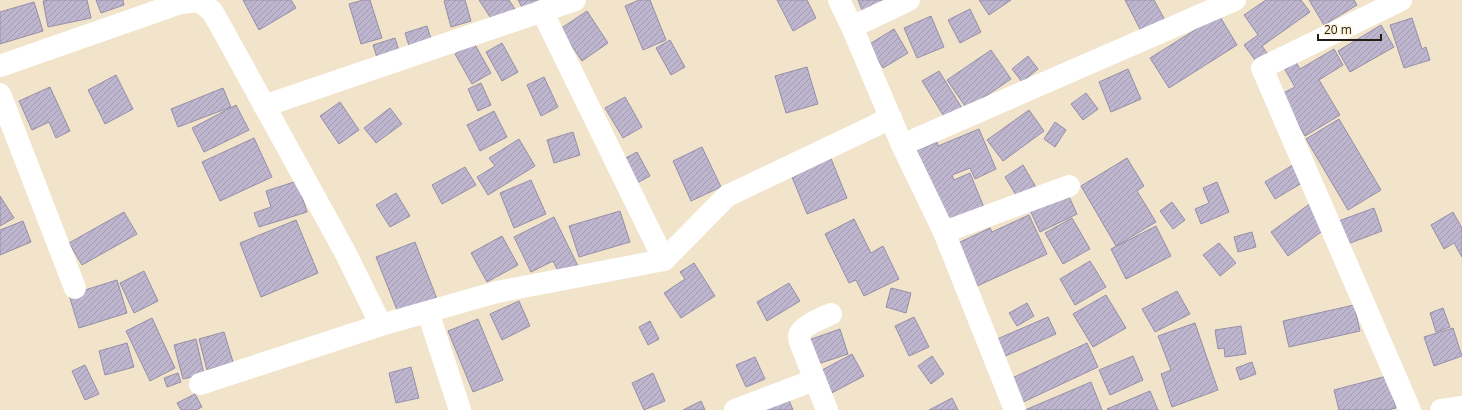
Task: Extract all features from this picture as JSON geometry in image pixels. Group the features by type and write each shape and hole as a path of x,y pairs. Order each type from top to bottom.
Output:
{"street":[{"path":"264,106 575,0"},
{"path":"839,0 902,145 944,232 1015,410"},
{"path":"852,28 909,0"},
{"path":"902,145 1235,0"},
{"path":"1401,0 1262,68 1410,410"},
{"path":"0,66 180,3 199,1 212,11 345,252 381,326"},
{"path":"542,11 664,260"},
{"path":"0,94 75,288"},
{"path":"200,384 381,326 497,292 664,260 727,196 891,118"},
{"path":"944,232 1069,186"},
{"path":"428,312 460,410"},
{"path":"826,410 799,336 803,329 810,324 831,314"},
{"path":"735,410 814,380"},
{"path":"1441,410 1462,406"}],"building":[{"path":"87,0 91,18 48,27 43,1"},
{"path":"96,0 123,0 124,5 101,13"},
{"path":"243,0 291,0 296,8 259,30"},
{"path":"363,0 370,0 382,38 361,44 349,4"},
{"path":"465,0 471,21 451,27 444,1"},
{"path":"479,0 509,0 515,9 494,23"},
{"path":"518,0 544,0 524,11"},
{"path":"639,0 650,0 666,40 643,50 625,6"},
{"path":"777,0 807,0 816,18 793,31"},
{"path":"858,0 883,0 885,5 864,15"},
{"path":"979,0 1011,0 989,15"},
{"path":"1125,0 1154,0 1166,22 1143,35"},
{"path":"1266,0 1301,0 1310,12 1262,46 1272,60 1261,68 1244,45 1258,35 1244,15"},
{"path":"1309,0 1354,0 1357,5 1324,25"},
{"path":"34,2 43,31 0,44 0,12"},
{"path":"970,9 981,32 960,43 948,20"},
{"path":"587,11 608,43 582,61 560,29"},
{"path":"1219,15 1237,45 1169,88 1150,58"},
{"path":"931,16 944,47 917,58 904,28"},
{"path":"1412,18 1422,49 1426,47 1430,60 1404,68 1390,25"},
{"path":"1381,25 1394,47 1350,72 1338,51"},
{"path":"427,26 432,42 410,49 405,33"},
{"path":"894,29 908,53 883,68 868,45"},
{"path":"395,38 400,54 378,61 373,45"},
{"path":"670,40 685,67 671,75 656,48"},
{"path":"474,43 491,73 472,84 455,54"},
{"path":"502,43 518,72 502,81 486,52"},
{"path":"1334,49 1343,65 1319,80 1340,115 1305,136 1281,94 1295,87 1284,68 1295,61 1300,69"},
{"path":"991,50 1011,79 967,109 947,80"},
{"path":"1028,56 1038,69 1022,82 1012,69"},
{"path":"807,67 818,104 786,113 775,76"},
{"path":"1128,69 1141,99 1111,112 1099,82"},
{"path":"939,71 965,113 948,123 922,81"},
{"path":"116,75 133,109 105,124 88,90"},
{"path":"544,77 558,107 541,116 527,85"},
{"path":"481,83 491,105 478,111 468,89"},
{"path":"50,87 70,131 56,138 49,122 32,130 19,101"},
{"path":"223,88 231,107 178,127 171,109"},
{"path":"1086,93 1098,109 1083,120 1071,104"},
{"path":"625,97 642,127 623,138 605,108"},
{"path":"340,102 359,130 339,144 320,116"},
{"path":"236,105 249,130 204,152 192,128"},
{"path":"390,108 402,124 376,143 364,128"},
{"path":"1029,110 1044,131 1003,161 987,140"},
{"path":"494,111 507,137 480,151 467,125"},
{"path":"1339,119 1381,190 1348,210 1306,139"},
{"path":"1055,122 1066,130 1055,147 1044,139"},
{"path":"979,129 996,169 975,179 970,168 952,175 954,180 970,173 985,210 944,227 913,152 937,142 938,146"},
{"path":"573,132 580,155 554,163 547,140"},
{"path":"254,138 272,177 220,201 202,162"},
{"path":"519,139 535,166 488,195 477,177 495,166 489,158"},
{"path":"702,147 721,187 691,201 673,161"},
{"path":"637,152 650,176 635,184 622,160"},
{"path":"830,156 847,198 807,214 790,172"},
{"path":"1127,158 1144,186 1137,191 1156,222 1116,246 1081,186"},
{"path":"1296,163 1307,180 1275,199 1265,182"},
{"path":"1023,165 1037,189 1019,200 1005,177"},
{"path":"465,167 476,185 442,204 432,185"},
{"path":"531,180 546,214 514,228 500,193"},
{"path":"297,181 307,212 259,227 254,213 271,207 266,191"},
{"path":"1217,182 1229,212 1201,224 1195,209 1209,203 1203,188"},
{"path":"1066,190 1077,214 1040,232 1029,208"},
{"path":"396,193 410,216 390,227 376,205"},
{"path":"0,196 14,218 0,226"},
{"path":"1172,202 1185,220 1173,229 1160,211"},
{"path":"1311,203 1328,227 1288,256 1271,232"},
{"path":"1374,208 1382,231 1345,245 1336,222"},
{"path":"620,211 630,242 579,257 569,226"},
{"path":"124,212 137,234 82,265 69,243"},
{"path":"1453,212 1462,228 1462,257 1454,243 1444,249 1431,225"},
{"path":"1029,215 1047,254 975,287 956,244 990,228 992,232"},
{"path":"554,217 578,266 560,275 553,261 531,272 514,237"},
{"path":"1072,218 1090,249 1063,264 1045,233"},
{"path":"854,219 871,253 883,246 899,279 864,296 856,280 849,283 825,234"},
{"path":"296,220 318,273 261,297 240,243"},
{"path":"23,221 31,242 0,255 0,230"},
{"path":"1156,226 1171,256 1126,279 1111,249"},
{"path":"1252,232 1256,247 1238,252 1234,237"},
{"path":"502,236 518,265 487,282 471,253"},
{"path":"415,242 437,299 399,315 376,257"},
{"path":"1219,243 1236,263 1220,276 1203,255"},
{"path":"1090,261 1106,287 1075,305 1060,279"},
{"path":"694,263 715,296 681,318 664,293 685,279 680,272"},
{"path":"144,271 158,301 134,313 120,283"},
{"path":"117,280 127,313 79,328 69,295"},
{"path":"789,283 800,301 767,321 757,302"},
{"path":"891,288 911,293 906,313 886,307"},
{"path":"1177,291 1190,314 1155,332 1142,309"},
{"path":"1106,295 1126,328 1093,347 1073,314"},
{"path":"519,301 530,326 502,340 490,314"},
{"path":"1027,303 1034,316 1017,326 1009,313"},
{"path":"1354,305 1360,331 1289,347 1283,321"},
{"path":"1443,308 1450,327 1436,332 1430,313"},
{"path":"914,317 929,347 909,356 895,326"},
{"path":"1048,317 1056,334 1003,357 995,340"},
{"path":"152,318 175,368 150,381 126,331"},
{"path":"478,319 503,380 473,392 448,331"},
{"path":"650,321 659,339 648,345 639,327"},
{"path":"1195,323 1218,390 1172,407 1161,374 1171,370 1158,336"},
{"path":"1241,326 1246,354 1225,357 1224,348 1218,349 1215,330"},
{"path":"1453,328 1462,356 1434,366 1424,337"},
{"path":"840,329 848,354 815,365 806,341"},
{"path":"224,332 233,362 207,370 199,339"},
{"path":"196,339 204,374 183,379 174,345"},
{"path":"127,343 134,367 105,375 99,351"},
{"path":"1087,343 1098,367 1019,404 1008,380"},
{"path":"852,354 864,376 822,398 811,376"},
{"path":"932,356 944,374 931,384 918,366"},
{"path":"1133,356 1143,380 1110,395 1099,370"},
{"path":"755,357 765,379 746,387 736,365"},
{"path":"1252,362 1256,374 1240,380 1236,368"},
{"path":"85,365 99,394 85,400 72,371"},
{"path":"411,367 419,398 396,403 389,373"},
{"path":"178,373 181,382 167,387 164,378"},
{"path":"653,373 665,401 644,410 632,383"},
{"path":"1387,376 1396,408 1387,410 1339,410 1334,390"},
{"path":"1091,382 1102,410 1025,410"},
{"path":"1150,391 1158,410 1107,409"},
{"path":"786,393 793,410 759,410"},
{"path":"195,394 202,407 196,410 181,410 177,403"},
{"path":"952,398 958,410 929,410"},
{"path":"701,401 705,410 683,410"}]}
